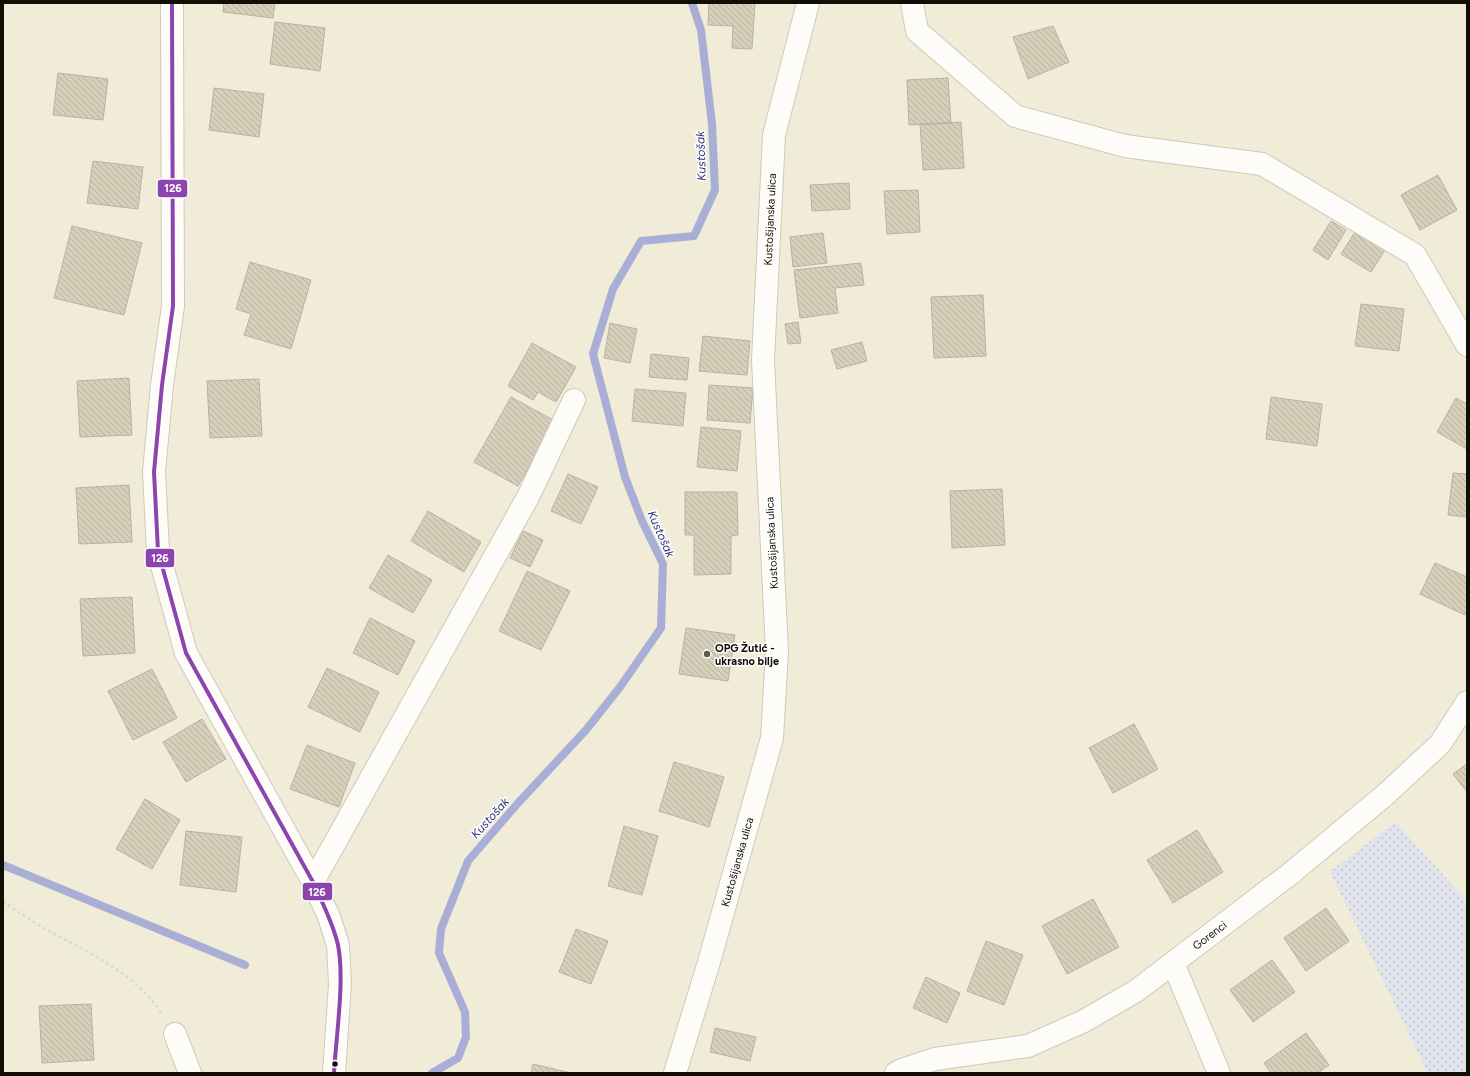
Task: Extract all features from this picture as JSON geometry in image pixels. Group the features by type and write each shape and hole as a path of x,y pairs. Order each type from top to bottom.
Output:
{"street":[{"path":"172,3 173,306 162,385 154,472 158,551 186,653 313,882 329,917 338,945 340,984 334,1073"},
{"name":"Kustošijanska ulica","path":"674,1073 709,962 772,738 777,652 763,360 773,150 774,134 808,3"},
{"path":"912,3 917,31 1015,116 1125,146 1262,164 1415,255 1467,345"},
{"path":"313,882 528,496 574,400"},
{"name":"Gorenci","path":"896,1073 935,1059 1028,1046 1054,1036 1084,1021 1136,992 1290,874 1385,795 1440,744 1467,702"},
{"path":"1172,963 1219,1073"},
{"path":"175,1034 190,1073"}],"path":[{"path":"3,901 27,918 96,955 121,971 141,988 154,1003 175,1034"}],"shaded area":[{"path":"1395,822 1467,901 1467,1073 1428,1073 1330,872"}],"building":[{"path":"224,3 275,3 273,18 223,12"},
{"path":"709,3 755,3 752,49 732,48 733,26 708,25"},
{"path":"275,22 325,28 320,71 270,64"},
{"path":"1053,26 1069,62 1028,79 1013,37"},
{"path":"58,73 108,79 103,120 53,115"},
{"path":"948,78 951,123 909,125 907,80"},
{"path":"214,88 264,94 259,137 209,130"},
{"path":"961,122 964,168 923,170 920,124"},
{"path":"93,161 143,167 138,209 87,203"},
{"path":"1438,175 1457,210 1420,230 1401,195"},
{"path":"849,183 850,209 812,211 810,185"},
{"path":"918,190 920,232 887,234 884,191"},
{"path":"1331,221 1346,230 1328,260 1313,250"},
{"path":"72,226 142,243 124,315 54,298"},
{"path":"1355,232 1385,250 1371,272 1341,254"},
{"path":"823,233 827,263 793,267 790,237"},
{"path":"250,262 311,280 291,349 244,335 251,314 236,309"},
{"path":"861,263 864,285 835,288 838,313 800,318 794,270"},
{"path":"983,295 986,356 934,358 931,297"},
{"path":"1361,304 1404,309 1399,351 1355,346"},
{"path":"798,322 801,343 788,344 785,324"},
{"path":"610,323 637,329 630,363 604,358"},
{"path":"703,336 750,341 747,375 699,371"},
{"path":"862,342 867,361 837,369 831,350"},
{"path":"532,343 576,367 556,402 538,392 533,400 508,386"},
{"path":"651,354 689,358 687,380 649,377"},
{"path":"129,378 132,435 80,437 77,381"},
{"path":"259,379 262,436 210,438 207,381"},
{"path":"709,385 753,388 750,423 707,420"},
{"path":"635,389 686,393 683,426 632,421"},
{"path":"511,397 555,421 518,486 474,462"},
{"path":"1271,397 1322,404 1317,446 1266,439"},
{"path":"1456,398 1467,404 1467,449 1437,432"},
{"path":"701,427 741,431 737,471 697,467"},
{"path":"1453,473 1467,474 1467,517 1448,515"},
{"path":"568,474 598,487 581,524 551,511"},
{"path":"129,485 132,542 79,544 76,488"},
{"path":"1002,489 1005,545 952,548 950,491"},
{"path":"685,492 737,492 738,535 731,536 731,574 694,575 694,535 685,535"},
{"path":"428,511 481,542 464,572 411,541"},
{"path":"523,531 543,540 530,567 510,558"},
{"path":"388,555 432,580 413,613 369,588"},
{"path":"1435,563 1467,577 1467,610 1465,615 1420,594"},
{"path":"527,571 570,591 541,650 499,631"},
{"path":"132,597 135,653 83,656 80,599"},
{"path":"370,618 415,641 398,675 353,653"},
{"name":"OPG Žutić - ukrasno bilje","path":"686,628 735,635 728,681 679,674"},
{"path":"327,668 379,692 360,732 308,707"},
{"path":"152,669 177,718 133,740 108,691"},
{"path":"202,719 226,759 186,782 163,742"},
{"path":"1134,724 1158,769 1113,793 1089,748"},
{"path":"307,745 355,763 339,807 290,789"},
{"path":"674,762 724,777 709,827 659,811"},
{"path":"1467,764 1467,792 1453,774"},
{"path":"145,799 180,820 152,869 116,849"},
{"path":"624,826 658,836 642,895 608,886"},
{"path":"1197,830 1223,872 1173,903 1147,860"},
{"path":"186,831 242,837 236,892 180,885"},
{"path":"1093,899 1119,947 1067,974 1042,926"},
{"path":"1326,908 1349,941 1306,971 1284,938"},
{"path":"576,929 608,941 591,984 559,972"},
{"path":"986,941 1023,955 1004,1005 967,991"},
{"path":"1272,960 1295,992 1253,1022 1230,990"},
{"path":"926,977 960,993 947,1023 913,1008"},
{"path":"91,1004 94,1060 42,1063 39,1006"},
{"path":"715,1028 756,1037 750,1061 710,1052"},
{"path":"1306,1033 1329,1065 1318,1073 1271,1073 1264,1063"},
{"path":"533,1064 571,1073 531,1073"}],"waterway":[{"name":"Kustošak","path":"432,1073 458,1058 466,1037 465,1012 439,953 441,929 468,861 519,802 586,730 620,687 661,628 663,564 642,521 625,477 593,354 613,289 641,241 694,236 715,190 712,124 701,30 692,3"},
{"path":"3,865 245,965"}],"transit line":[{"name":"126","path":"172,3 173,306 162,385 154,472 158,551 186,653 313,882 333,929 338,945 341,975 334,1073"}],"place":[{"name":"OPG Žutić - ukrasno bilje","path":"707,654"}]}
